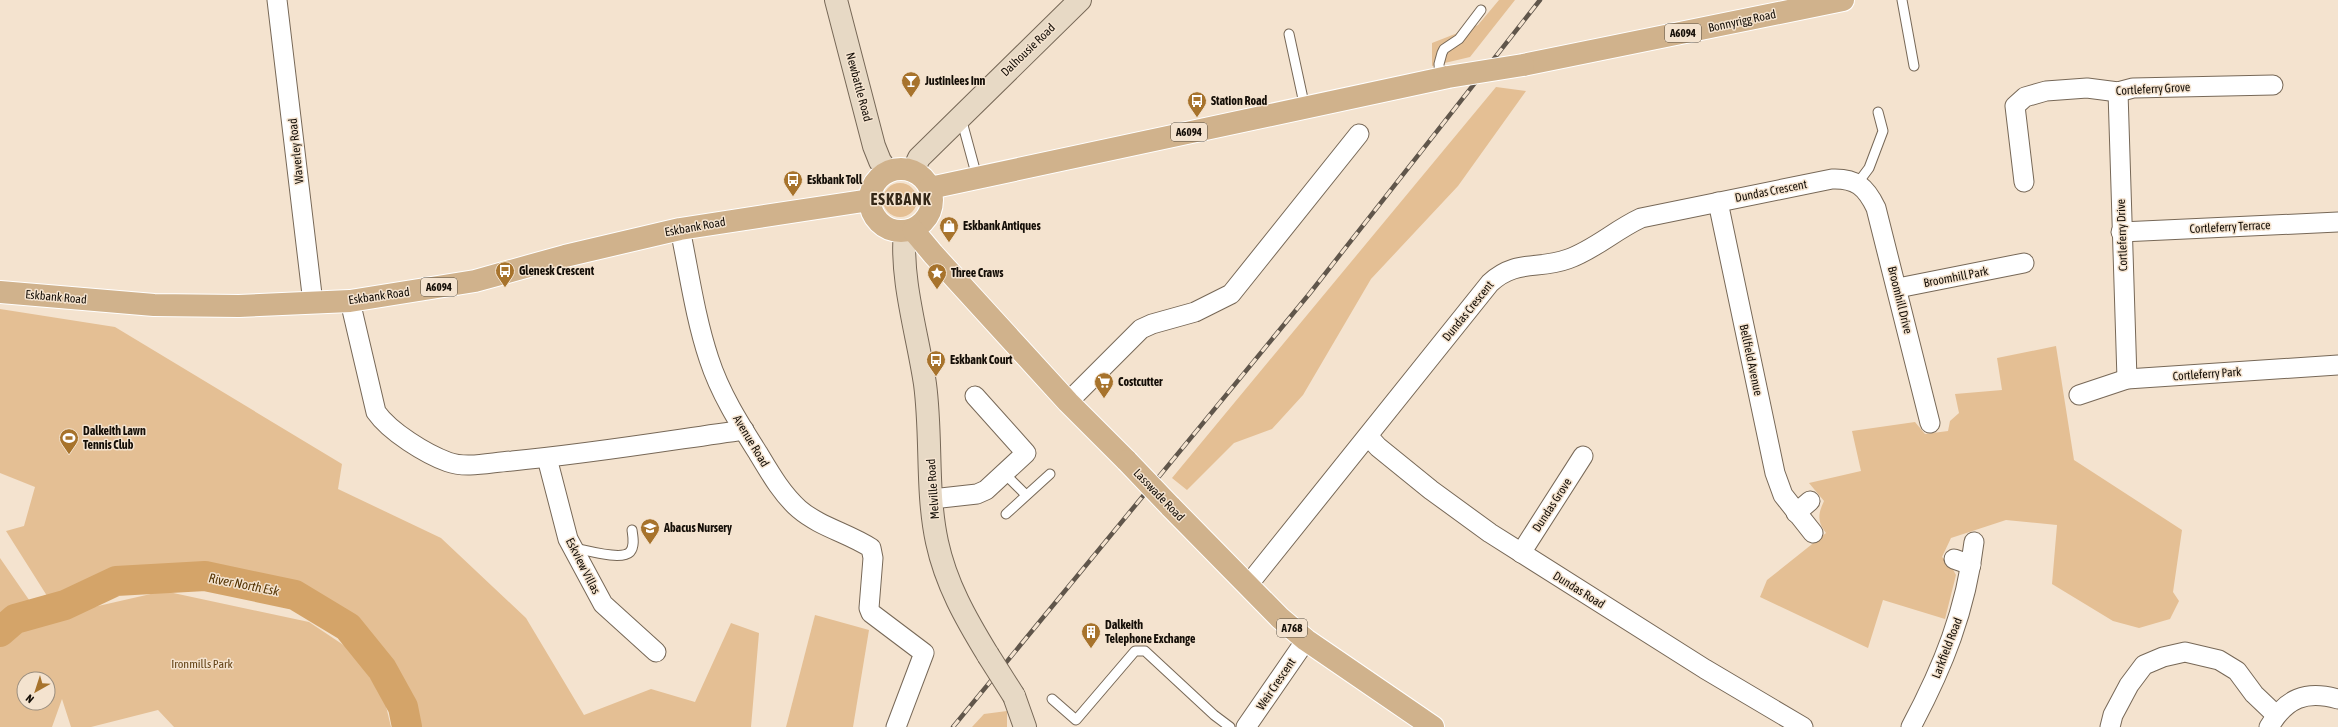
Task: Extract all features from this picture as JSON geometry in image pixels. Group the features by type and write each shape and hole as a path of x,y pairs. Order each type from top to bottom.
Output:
{"main road":[{"name":"Newbattle Road","path":"836,0 874,146 880,161 887,171"},
{"name":"Dalhousie Road","path":"913,171 919,158 1080,0"},
{"name":"Bonnyrigg Road","path":"1444,78 1523,65 1844,0"},
{"name":"A6094","path":"930,188 1444,78"},
{"path":"900,168 913,171 927,181 930,188 933,204 931,211 926,220 909,231 889,228 881,224 875,217 870,200 872,187 881,175 887,171 900,168"},
{"name":"Eskbank Road","path":"0,292 154,305 312,303 350,301 476,280 572,254 680,229 870,200"},
{"name":"Lasswade Road","path":"909,231 933,254 1068,402 1280,618 1306,640 1434,727"},
{"name":"Melville Road","path":"909,231 903,249 925,386 932,499 937,541 949,583 966,618 1014,696 1025,727"}],"street":[{"name":"Waverley Road","path":"277,0 312,303"},
{"name":"Cortleferry Grove","path":"2024,182 2016,106 2025,97 2046,91 2087,88 2118,92 2133,88 2251,78 2272,85"},
{"name":"Cortleferry Drive","path":"2118,92 2121,232 2127,379"},
{"path":"1068,402 1141,329 1195,312 1231,294 1359,134"},
{"name":"Dundas Crescent","path":"1248,585 1490,283 1501,273 1514,268 1567,260 1623,226 1641,218 1832,179 1846,179 1857,184"},
{"name":"Broomhill Drive","path":"1857,184 1869,194 1876,208 1898,288 1930,423"},
{"name":"Bellfield Avenue","path":"1718,202 1775,473 1783,495 1803,507 1813,533"},
{"name":"Cortleferry Terrace","path":"2121,232 2338,222"},
{"name":"Avenue Road","path":"680,229 696,312 709,360 718,382 744,430 780,488 800,509 816,521 871,548 873,558 869,608 871,613 924,653 896,727"},
{"name":"Broomhill Park","path":"1898,288 2018,269"},
{"path":"350,301 376,412 382,420 410,442 449,462 467,465 547,458 744,430"},
{"name":"Cortleferry Park","path":"2079,395 2127,379 2338,365"},
{"path":"932,499 977,494 986,490 1026,452 975,396"},
{"name":"Dundas Road","path":"1368,436 1378,447 1431,490 1521,553 1705,669 1803,727"},
{"name":"Dundas Grove","path":"1521,553 1584,456"},
{"name":"Eskview Villas","path":"547,458 568,539 603,604 656,652"},
{"name":"Larkfield Road","path":"1911,727 1944,660 1960,619 1963,562 1974,542"},
{"name":"Weir Crescent","path":"1246,727 1306,640"},
{"path":"2110,727 2113,715 2129,685 2144,665 2163,657 2185,652 2219,660 2237,671 2273,721 2287,704 2302,696 2327,696 2338,699"}],"lane":[{"path":"1902,0 1914,66"},
{"path":"1444,78 1439,64 1444,49 1459,39 1481,10"},
{"path":"1289,34 1305,108"},
{"path":"1857,184 1868,168 1883,131 1878,112"},
{"path":"961,117 977,177"},
{"path":"1004,473 1026,495"},
{"path":"1006,514 1050,474"},
{"path":"573,548 623,556 630,552 634,544 632,530"},
{"path":"1052,699 1076,720 1135,651 1145,651 1230,727"}],"green space":[{"path":"1499,0 1515,0 1470,57 1432,66 1432,43 1478,25"},
{"path":"1496,87 1526,91 1458,186 1371,279 1303,395 1272,429 1234,443 1187,490 1172,478"},
{"path":"903,183 912,188 916,193 916,207 912,212 907,216 897,217 893,216 884,207 883,197 884,193 893,184"},
{"path":"0,309 115,327 342,464 338,489 441,538 526,618 584,715 651,689 695,702 731,623 759,633 751,727 415,727 395,669 349,617 304,588 253,574 178,564 107,576 49,599 6,531 24,526 35,487 0,473"},
{"path":"2056,346 2074,460 2182,530 2173,592 2179,601 2170,619 2139,628 2113,621 2052,584 2057,525 2006,520 1951,538 1942,557 1950,564 1956,575 1945,619 1883,600 1868,648 1760,597 1767,580 1826,533 1821,525 1819,517 1824,501 1809,483 1861,471 1852,431 1915,422 1925,434 1948,431 1950,421 1959,413 1955,394 2002,390 1997,358"},
{"name":"Ironmills Park","path":"0,558 45,623 76,611 164,591 309,622 354,652 385,702 391,727 174,727 158,710 91,727 71,727 62,699 52,727 0,727"},
{"path":"815,615 869,630 853,727 786,727"},
{"path":"1007,711 1007,727 972,727 984,714"}],"waterway":[{"name":"River North Esk","path":"0,632 15,619 65,605 116,581 205,576 295,595 348,627 382,669 403,707 407,727"}],"railway":[{"path":"953,727 1310,293 1540,0"}],"place":[{"name":"Justinlees Inn","path":"911,98"},
{"name":"Station Road","path":"1197,118"},
{"name":"Eskbank Toll","path":"793,197"},
{"name":"Eskbank Antiques","path":"949,243"},
{"name":"Glenesk Crescent","path":"505,288"},
{"name":"Three Craws","path":"937,290"},
{"name":"Eskbank Court","path":"936,377"},
{"name":"Costcutter","path":"1104,399"},
{"name":"Dalkeith Lawn Tennis Club","path":"69,455"},
{"name":"Abacus Nursery","path":"650,545"},
{"name":"Dalkeith Telephone Exchange","path":"1091,649"}],"district":[{"name":"ESKBANK","path":"901,199"}]}
